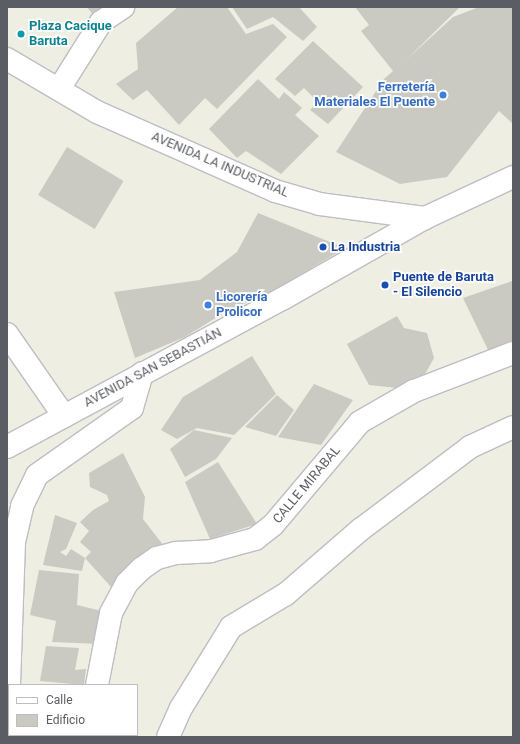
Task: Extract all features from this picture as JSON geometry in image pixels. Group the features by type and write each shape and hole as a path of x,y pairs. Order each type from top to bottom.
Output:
{"street":[{"path":"59,89 101,22 122,7"},
{"name":"AVENIDA LA INDUSTRIAL","path":"7,59 97,112 275,191 320,204 426,218"},
{"path":"426,218 513,177"},
{"name":"AVENIDA SAN SEBASTIÁN","path":"7,447 142,373 284,298 426,218"},
{"path":"7,334 64,416"},
{"name":"CALLE MIRABAL","path":"97,684 111,613 127,583 141,569 157,558 176,554 211,551 255,538 273,525 360,422 414,391 513,353"},
{"path":"9,684 14,542 22,506 37,474 132,408 142,373"},
{"path":"168,737 181,708 231,627 286,594 355,534 470,447 513,427"}],"building":[{"path":"87,7 103,7 93,15"},
{"path":"178,7 227,7 246,34 273,24 287,37 217,109 205,98 179,125 147,90 133,100 116,84 138,69 136,43"},
{"path":"232,7 299,7 317,27 303,41 273,17 247,29"},
{"name":"Ferretería Materiales El Puente","path":"355,7 460,7 406,60 453,17 479,7 513,7 513,124 499,111 447,177 400,184 336,152 384,79 393,71 361,31 369,25"},
{"path":"313,41 363,87 328,124 310,110 318,102 304,88 295,96 275,79"},
{"path":"258,79 279,99 284,92 302,108 295,115 319,136 281,174 246,151 237,158 209,129"},
{"path":"67,147 124,181 95,229 38,195"},
{"path":"258,213 345,248 266,295 230,309 185,337 135,358 114,292 200,280 237,252"},
{"path":"512,281 513,347 490,354 463,298"},
{"path":"397,316 404,328 427,333 434,358 420,383 406,389 369,385 347,344"},
{"path":"252,356 276,394 234,435 197,428 177,439 161,430 183,397"},
{"path":"314,384 353,400 321,445 278,437"},
{"path":"277,395 294,410 276,436 245,427"},
{"path":"194,430 232,438 216,459 185,477 170,449"},
{"path":"123,453 145,497 143,519 164,546 137,560 111,587 85,558 91,552 80,542 89,531 80,522 93,510 109,501 107,495 90,487 89,473"},
{"path":"218,462 257,524 210,539 185,482"},
{"path":"55,515 77,523 66,549 60,552 66,556 71,549 85,558 82,571 43,565"},
{"path":"39,570 79,574 77,605 106,612 101,644 52,642 56,621 30,615"},
{"path":"46,646 79,648 75,670 86,669 84,684 40,681"}],"place":[{"name":"Plaza Cacique Baruta","path":"21,34"},
{"name":"Ferretería Materiales El Puente","path":"443,95"},
{"name":"La Industria","path":"323,247"},
{"name":"Puente de Baruta - El Silencio","path":"385,285"},
{"name":"Licorería Prolicor","path":"208,305"}]}
